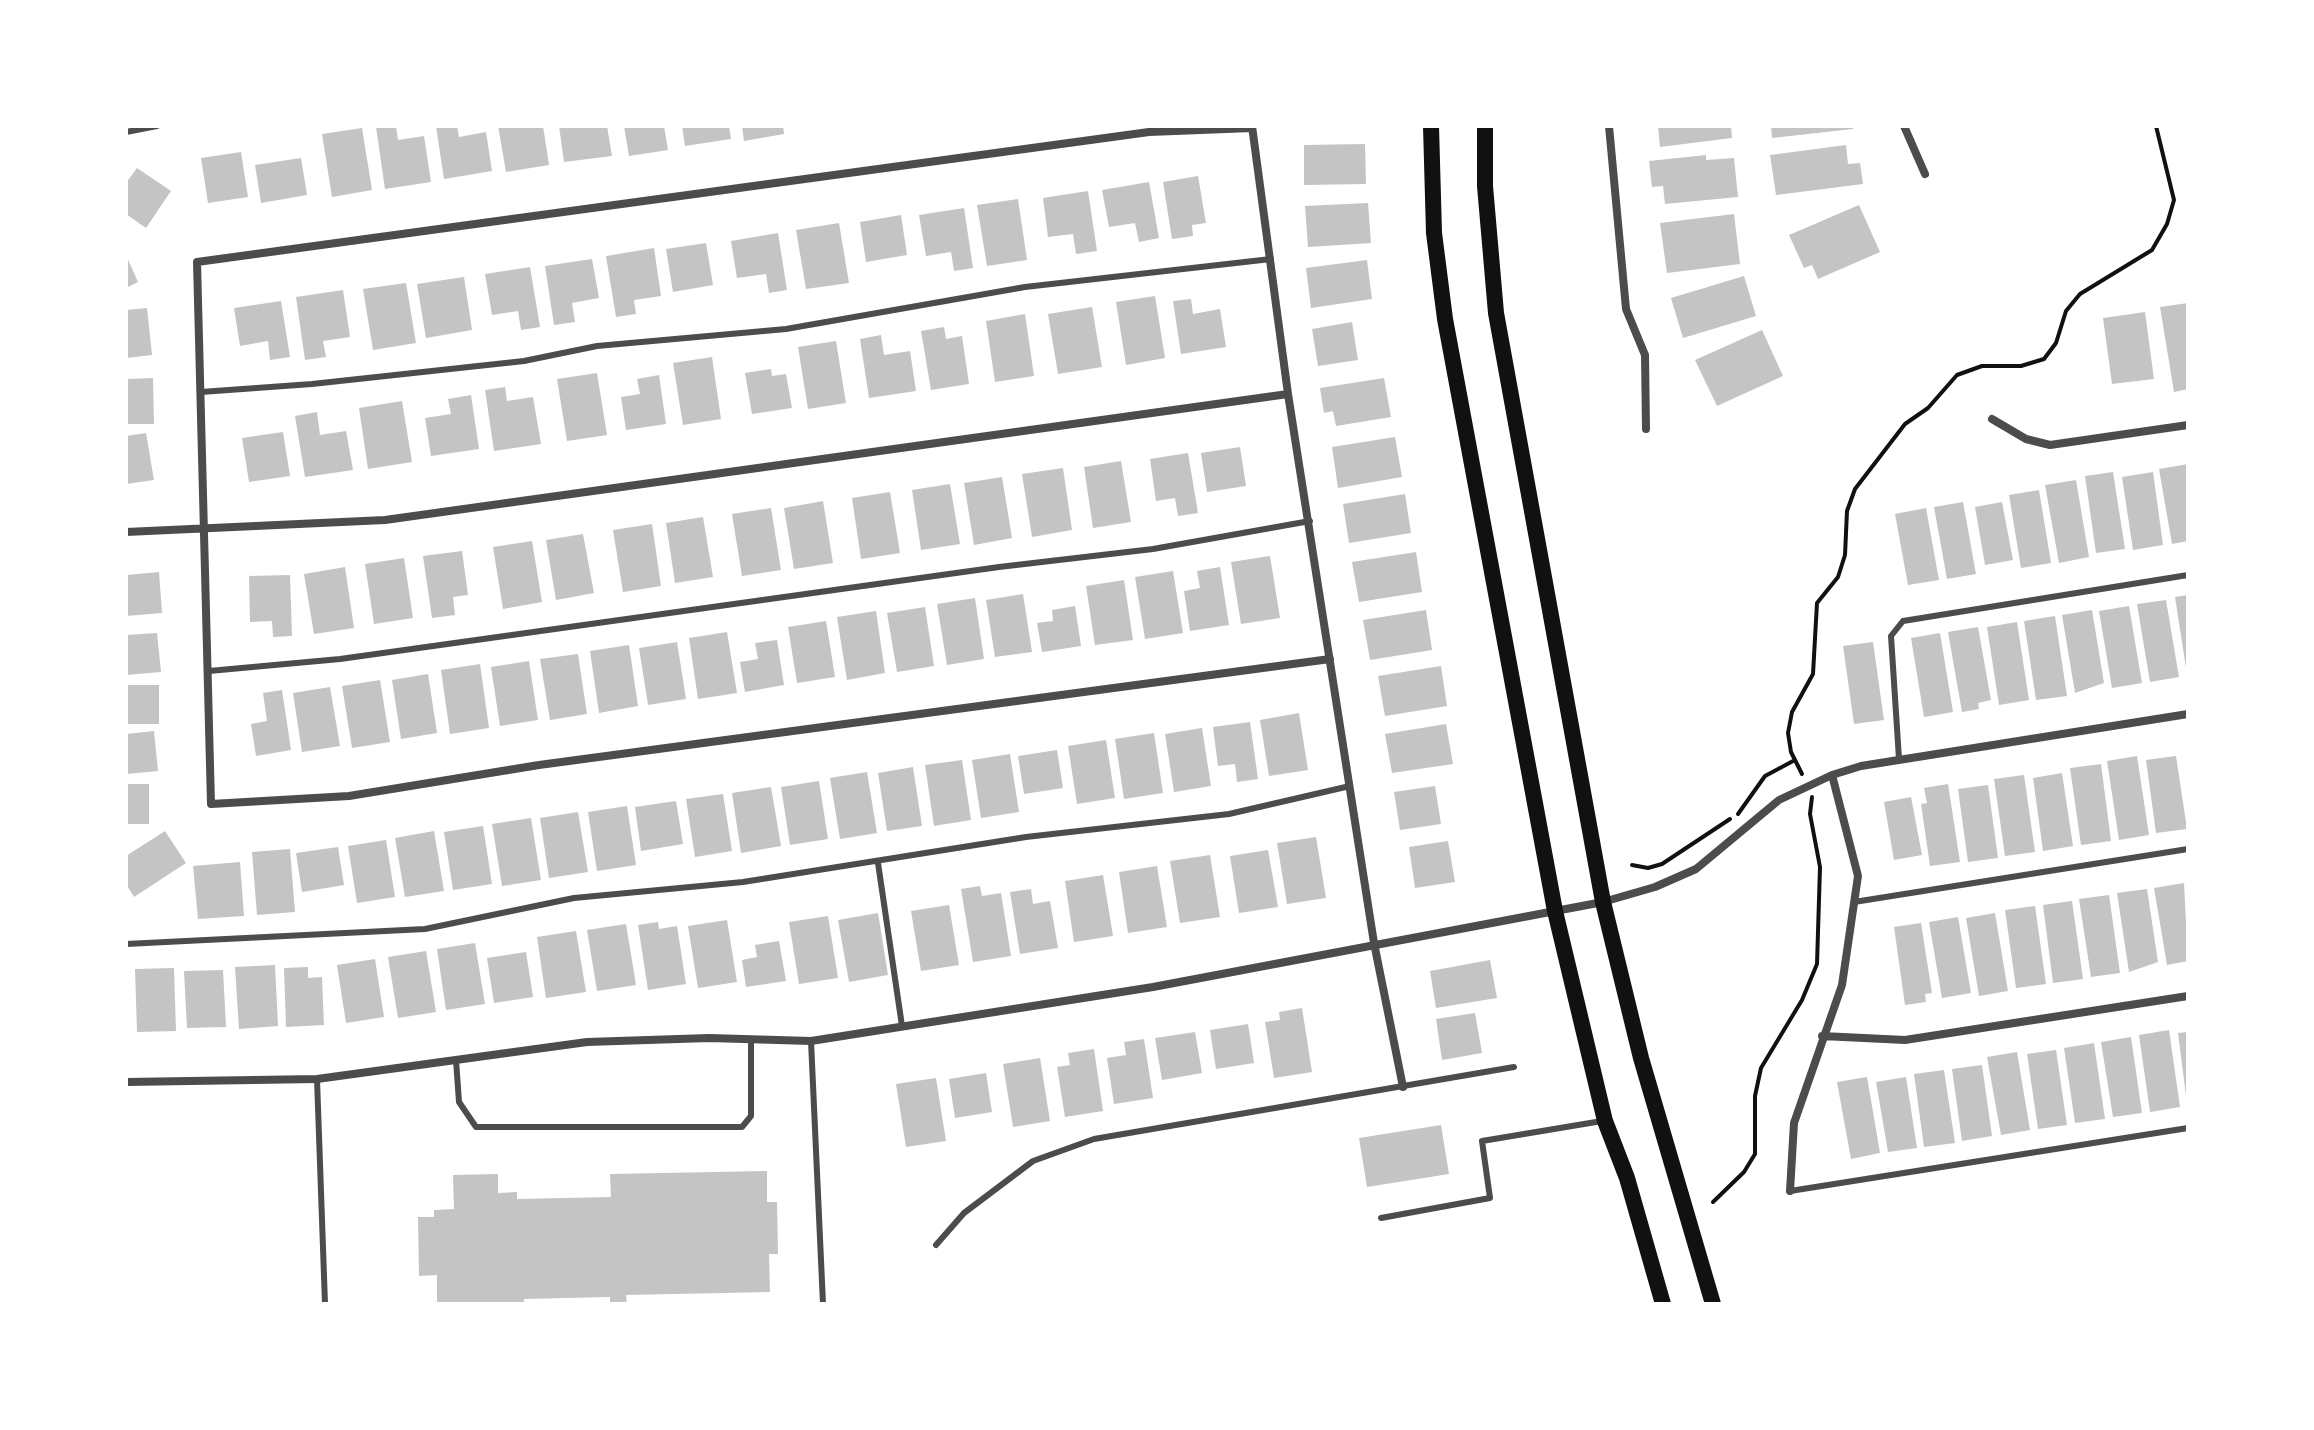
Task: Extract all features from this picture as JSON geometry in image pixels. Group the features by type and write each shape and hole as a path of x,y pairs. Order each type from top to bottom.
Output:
{"main road":[{"path":"1431,126 1434,233 1445,319 1555,911 1582,1038 1663,1304"},
{"path":"1485,126 1485,186 1496,313 1603,902 1637,1044 1713,1304"}],"street":[{"path":"1609,126 1626,309 1645,355 1646,429"},
{"path":"1904,126 1925,174"},
{"path":"1330,659 539,765 349,796 211,804 197,262 1149,132 1252,127 1288,394 1310,521 1374,943 1403,1087"},
{"path":"126,532 385,520 1288,394"},
{"path":"1992,419 2026,439 2050,445 2188,425"},
{"path":"126,1082 317,1079 587,1042 811,1041 1153,987 1603,902 1655,887 1696,869 1779,800 1832,775 1899,759 2188,714"},
{"path":"1790,1191 1794,1123 1842,985 1858,876 1832,775"},
{"path":"1822,1036 1905,1040 2188,996"}],"lane":[{"path":"126,132 157,126"},
{"path":"201,392 312,384 524,361 597,346 786,329 1025,287 1271,259"},
{"path":"209,671 340,659 999,567 1153,549 1310,521"},
{"path":"1899,759 1891,636 1903,621 2188,575"},
{"path":"126,944 425,929 574,898 743,882 878,863 1026,837 1229,814 1350,786"},
{"path":"1854,902 2188,849"},
{"path":"878,863 902,1026"},
{"path":"456,1060 459,1102 476,1127 490,1130 742,1127 751,1116 751,1039"},
{"path":"811,1041 823,1304"},
{"path":"936,1245 964,1213 1003,1182 1033,1161 1067,1148 1122,1133 1514,1067"},
{"path":"317,1079 325,1304"},
{"path":"1381,1218 1490,1198 1482,1141 1605,1121"},
{"path":"1790,1191 2188,1128"}],"path":[{"path":"1632,865 1648,868 1675,857 1738,814 1765,776 1795,760"}],"building":[{"path":"396,126 398,140 424,136 431,182 385,189 376,127"},
{"path":"436,126 457,126 459,137 486,132 492,171 444,179"},
{"path":"498,126 543,126 549,165 506,172"},
{"path":"559,126 607,126 612,156 564,162"},
{"path":"624,126 664,126 668,150 629,156"},
{"path":"682,126 729,126 731,139 685,146"},
{"path":"742,126 783,126 784,134 744,141"},
{"path":"1658,126 1731,126 1732,138 1660,147"},
{"path":"1771,126 1852,126 1853,129 1772,138"},
{"path":"362,128 372,190 332,197 322,134"},
{"path":"1365,144 1366,184 1304,185 1304,145"},
{"path":"1846,145 1848,164 1860,163 1863,184 1776,195 1770,155"},
{"path":"241,152 248,197 208,203 201,158"},
{"path":"1706,155 1706,160 1734,158 1738,197 1665,204 1663,186 1652,187 1649,161"},
{"path":"301,158 307,195 261,203 255,165"},
{"path":"137,168 171,191 146,228 126,214 126,183"},
{"path":"1198,176 1206,223 1192,225 1193,236 1172,239 1163,182"},
{"path":"1149,182 1159,238 1139,242 1135,223 1109,227 1102,190"},
{"path":"1088,191 1097,251 1076,254 1073,234 1048,237 1043,198"},
{"path":"1018,199 1027,260 987,266 977,205"},
{"path":"1368,203 1371,243 1308,247 1305,206"},
{"path":"1859,205 1880,252 1818,279 1812,265 1804,268 1789,235"},
{"path":"964,208 973,268 954,271 951,252 926,256 919,215"},
{"path":"1734,214 1740,264 1667,273 1660,223"},
{"path":"901,215 907,255 866,262 860,222"},
{"path":"839,223 849,283 806,289 796,230"},
{"path":"778,233 787,290 769,293 766,274 737,278 731,241"},
{"path":"706,243 713,285 673,292 666,249"},
{"path":"654,248 661,296 634,300 636,314 616,317 606,256"},
{"path":"126,255 138,282 126,288"},
{"path":"592,259 599,298 572,303 575,322 554,325 545,266"},
{"path":"1367,260 1372,299 1311,308 1306,268"},
{"path":"530,267 540,327 521,330 518,311 492,315 485,274"},
{"path":"1744,276 1756,316 1683,338 1671,298"},
{"path":"464,277 472,330 426,338 417,284"},
{"path":"406,283 416,343 373,350 363,289"},
{"path":"343,290 350,337 323,341 326,357 305,360 296,297"},
{"path":"1155,296 1165,358 1126,365 1116,302"},
{"path":"1191,299 1193,314 1220,309 1226,347 1181,354 1173,301"},
{"path":"281,301 290,357 270,360 268,341 240,346 234,308"},
{"path":"2188,303 2188,389 2174,392 2160,307"},
{"path":"1092,307 1102,367 1058,374 1048,314"},
{"path":"147,308 152,355 126,358 126,310"},
{"path":"2145,312 2154,379 2112,384 2103,318"},
{"path":"1025,314 1034,376 995,382 986,321"},
{"path":"1352,322 1358,360 1318,366 1312,329"},
{"path":"944,327 946,339 962,336 969,384 931,390 921,331"},
{"path":"1762,330 1783,376 1717,406 1695,360"},
{"path":"881,335 884,355 910,351 916,391 869,398 860,339"},
{"path":"836,341 846,403 808,409 798,347"},
{"path":"712,357 721,419 683,425 673,363"},
{"path":"771,369 772,376 786,374 792,408 752,414 745,373"},
{"path":"597,373 607,435 567,441 557,379"},
{"path":"659,375 666,424 626,430 621,397 640,394 637,379"},
{"path":"153,378 154,424 126,424 126,379"},
{"path":"1384,378 1391,417 1336,426 1333,411 1324,413 1320,388"},
{"path":"505,387 507,401 533,397 541,444 494,451 485,390"},
{"path":"471,395 479,449 431,456 425,418 451,414 448,399"},
{"path":"402,401 412,462 368,469 359,408"},
{"path":"317,412 320,435 346,431 353,470 305,477 295,416"},
{"path":"283,432 290,476 249,482 242,438"},
{"path":"146,433 154,480 126,484 126,436"},
{"path":"1395,437 1402,477 1338,488 1332,447"},
{"path":"1240,447 1246,486 1207,492 1201,453"},
{"path":"1188,453 1198,513 1178,516 1175,498 1156,501 1150,459"},
{"path":"1121,461 1131,522 1093,528 1084,467"},
{"path":"2188,464 2188,541 2172,544 2159,469"},
{"path":"1063,468 1072,530 1032,537 1022,474"},
{"path":"2113,472 2125,549 2096,553 2085,476"},
{"path":"2153,472 2163,545 2133,550 2122,477"},
{"path":"1002,477 1012,538 974,545 964,483"},
{"path":"2076,480 2089,557 2059,563 2045,485"},
{"path":"950,484 960,544 921,550 912,490"},
{"path":"2039,490 2051,563 2021,568 2009,495"},
{"path":"890,492 900,553 861,559 852,498"},
{"path":"1405,494 1411,533 1349,543 1343,504"},
{"path":"823,501 833,563 794,569 784,508"},
{"path":"1963,502 1976,574 1947,579 1934,507"},
{"path":"2002,502 2013,560 1985,565 1975,507"},
{"path":"771,508 781,570 742,576 732,514"},
{"path":"1926,508 1939,580 1908,585 1895,514"},
{"path":"703,517 713,577 675,583 666,523"},
{"path":"652,524 661,586 623,592 613,530"},
{"path":"583,534 594,593 556,600 546,540"},
{"path":"532,541 542,602 503,609 493,547"},
{"path":"462,551 468,595 453,597 455,615 432,618 423,556"},
{"path":"1416,552 1422,592 1359,602 1352,562"},
{"path":"1270,556 1280,618 1241,624 1231,562"},
{"path":"404,558 413,618 374,624 365,564"},
{"path":"345,567 354,628 314,634 304,574"},
{"path":"1220,567 1229,625 1190,631 1184,591 1200,588 1197,571"},
{"path":"1173,571 1183,633 1145,639 1135,577"},
{"path":"159,572 162,613 126,616 126,575"},
{"path":"290,575 292,636 273,637 272,621 250,622 249,576"},
{"path":"1124,580 1133,640 1095,645 1086,586"},
{"path":"1023,594 1032,652 995,657 986,600"},
{"path":"2188,595 2188,668 2186,668 2175,597"},
{"path":"975,598 984,659 947,665 937,604"},
{"path":"2166,600 2179,677 2150,682 2137,604"},
{"path":"1075,606 1081,646 1042,652 1037,623 1053,621 1052,610"},
{"path":"2129,606 2142,683 2112,688 2099,611"},
{"path":"925,607 934,666 897,672 887,613"},
{"path":"1426,610 1432,650 1370,660 1363,620"},
{"path":"2092,610 2104,683 2075,693 2062,615"},
{"path":"876,611 885,673 847,680 837,617"},
{"path":"2055,616 2067,696 2036,700 2024,621"},
{"path":"826,621 835,677 797,683 788,627"},
{"path":"2017,622 2029,700 1999,705 1987,627"},
{"path":"1978,627 1991,700 1978,703 1979,709 1962,712 1948,632"},
{"path":"727,632 737,693 698,699 689,638"},
{"path":"157,633 161,672 126,675 126,635"},
{"path":"1940,633 1953,712 1924,717 1911,638"},
{"path":"777,640 784,685 745,692 740,662 758,659 755,643"},
{"path":"677,642 686,699 648,705 639,648"},
{"path":"1873,642 1884,720 1854,724 1843,646"},
{"path":"629,645 638,706 599,713 590,651"},
{"path":"578,654 587,714 550,720 540,659"},
{"path":"529,661 538,720 500,726 491,667"},
{"path":"480,664 489,728 450,734 441,670"},
{"path":"1441,666 1447,706 1385,716 1378,676"},
{"path":"428,674 437,733 401,739 392,680"},
{"path":"380,680 390,742 352,748 342,686"},
{"path":"126,685 159,685 159,724 126,724"},
{"path":"330,687 340,746 302,752 293,693"},
{"path":"282,690 291,750 256,756 251,724 267,721 263,693"},
{"path":"1299,713 1308,770 1269,776 1260,720"},
{"path":"1250,722 1258,779 1237,782 1235,764 1218,766 1213,727"},
{"path":"1446,724 1453,764 1392,773 1385,734"},
{"path":"1202,728 1211,786 1174,792 1165,734"},
{"path":"154,731 158,771 126,774 126,734"},
{"path":"1154,733 1163,793 1124,799 1115,739"},
{"path":"1106,740 1115,798 1077,804 1068,746"},
{"path":"1057,750 1063,788 1024,794 1018,756"},
{"path":"1010,754 1019,812 981,818 972,760"},
{"path":"2137,756 2149,835 2119,840 2107,761"},
{"path":"2176,756 2187,829 2156,833 2146,760"},
{"path":"962,760 971,820 934,826 925,765"},
{"path":"2101,764 2111,841 2081,845 2070,768"},
{"path":"913,767 922,826 887,831 878,773"},
{"path":"867,772 877,833 840,839 830,778"},
{"path":"2062,773 2073,846 2043,851 2033,778"},
{"path":"2024,775 2035,852 2005,856 1994,779"},
{"path":"819,781 828,839 790,845 781,787"},
{"path":"126,784 149,784 149,824 126,824"},
{"path":"1948,784 1960,862 1930,866 1921,804 1927,803 1924,788"},
{"path":"1988,785 1998,858 1968,862 1958,789"},
{"path":"1435,786 1441,824 1400,830 1394,792"},
{"path":"771,787 781,846 741,853 732,793"},
{"path":"723,794 732,851 695,857 686,799"},
{"path":"1911,797 1922,855 1894,860 1884,802"},
{"path":"676,801 683,844 641,851 635,807"},
{"path":"627,806 636,865 597,871 588,812"},
{"path":"578,812 588,872 549,878 540,818"},
{"path":"531,818 541,880 502,886 492,824"},
{"path":"483,826 492,884 453,890 444,832"},
{"path":"165,831 186,863 134,897 126,884 126,856"},
{"path":"434,831 444,891 405,897 395,838"},
{"path":"1316,837 1326,898 1287,904 1277,843"},
{"path":"386,840 395,897 357,903 348,846"},
{"path":"1448,841 1455,882 1415,888 1409,847"},
{"path":"338,847 344,885 302,892 296,853"},
{"path":"290,849 295,912 257,915 252,852"},
{"path":"1268,850 1278,907 1239,913 1230,856"},
{"path":"1210,855 1220,917 1180,923 1170,861"},
{"path":"240,862 244,916 198,919 193,866"},
{"path":"1157,866 1167,927 1128,933 1119,872"},
{"path":"1103,875 1113,936 1074,942 1065,881"},
{"path":"2184,883 2188,961 2167,965 2154,888"},
{"path":"980,886 982,896 1001,893 1011,956 973,962 961,889"},
{"path":"1031,889 1033,904 1050,901 1058,948 1020,954 1010,892"},
{"path":"2147,889 2158,962 2129,972 2117,893"},
{"path":"2109,895 2120,973 2091,977 2079,899"},
{"path":"2072,901 2083,979 2053,983 2043,905"},
{"path":"949,905 959,965 921,971 911,911"},
{"path":"2035,906 2046,984 2016,988 2005,910"},
{"path":"878,913 888,975 849,982 838,920"},
{"path":"1995,913 2008,991 1979,996 1966,918"},
{"path":"828,916 838,978 799,984 789,922"},
{"path":"1958,917 1971,993 1942,998 1929,922"},
{"path":"727,920 737,982 698,988 688,926"},
{"path":"658,922 659,929 677,926 686,984 648,990 638,925"},
{"path":"1921,923 1932,993 1925,994 1926,1002 1905,1005 1894,927"},
{"path":"626,924 636,985 597,991 587,930"},
{"path":"576,931 586,992 546,998 537,937"},
{"path":"779,941 786,981 746,987 742,960 757,957 755,945"},
{"path":"475,943 485,1004 446,1010 437,949"},
{"path":"426,951 436,1012 398,1018 388,957"},
{"path":"526,952 533,997 494,1003 487,958"},
{"path":"375,959 384,1017 346,1023 337,965"},
{"path":"1490,960 1497,998 1436,1008 1430,971"},
{"path":"275,965 278,1026 239,1029 235,967"},
{"path":"308,967 308,978 322,977 324,1025 286,1027 284,968"},
{"path":"174,968 176,1031 137,1032 135,969"},
{"path":"223,970 226,1027 187,1028 184,971"},
{"path":"1302,1008 1312,1072 1274,1078 1265,1022 1280,1020 1279,1012"},
{"path":"1475,1013 1482,1053 1442,1060 1436,1019"},
{"path":"1248,1024 1254,1063 1216,1069 1210,1030"},
{"path":"2169,1030 2180,1107 2150,1112 2139,1035"},
{"path":"1195,1032 1202,1073 1162,1080 1155,1038"},
{"path":"2188,1032 2188,1096 2186,1096 2178,1033"},
{"path":"2131,1037 2142,1113 2113,1117 2101,1042"},
{"path":"1144,1039 1153,1098 1114,1104 1107,1058 1126,1055 1124,1042"},
{"path":"2094,1043 2105,1119 2075,1123 2064,1048"},
{"path":"1094,1049 1103,1111 1065,1117 1057,1067 1070,1065 1068,1053"},
{"path":"2056,1050 2067,1125 2038,1129 2027,1054"},
{"path":"2017,1052 2030,1130 2001,1135 1987,1057"},
{"path":"1040,1058 1050,1121 1013,1127 1003,1064"},
{"path":"1982,1065 1992,1136 1962,1141 1952,1069"},
{"path":"1944,1070 1955,1143 1924,1147 1914,1074"},
{"path":"986,1073 992,1112 955,1118 949,1079"},
{"path":"1867,1077 1880,1153 1851,1159 1837,1082"},
{"path":"1906,1077 1917,1148 1888,1152 1876,1082"},
{"path":"936,1078 946,1141 906,1147 896,1084"},
{"path":"1441,1125 1449,1174 1367,1187 1359,1138"},
{"path":"767,1171 767,1202 777,1202 778,1254 769,1254 770,1292 626,1295 627,1304 610,1304 610,1297 524,1299 524,1304 437,1304 437,1275 419,1276 418,1217 434,1217 434,1210 454,1209 453,1175 498,1174 498,1193 517,1192 517,1199 611,1197 610,1174"}]}
